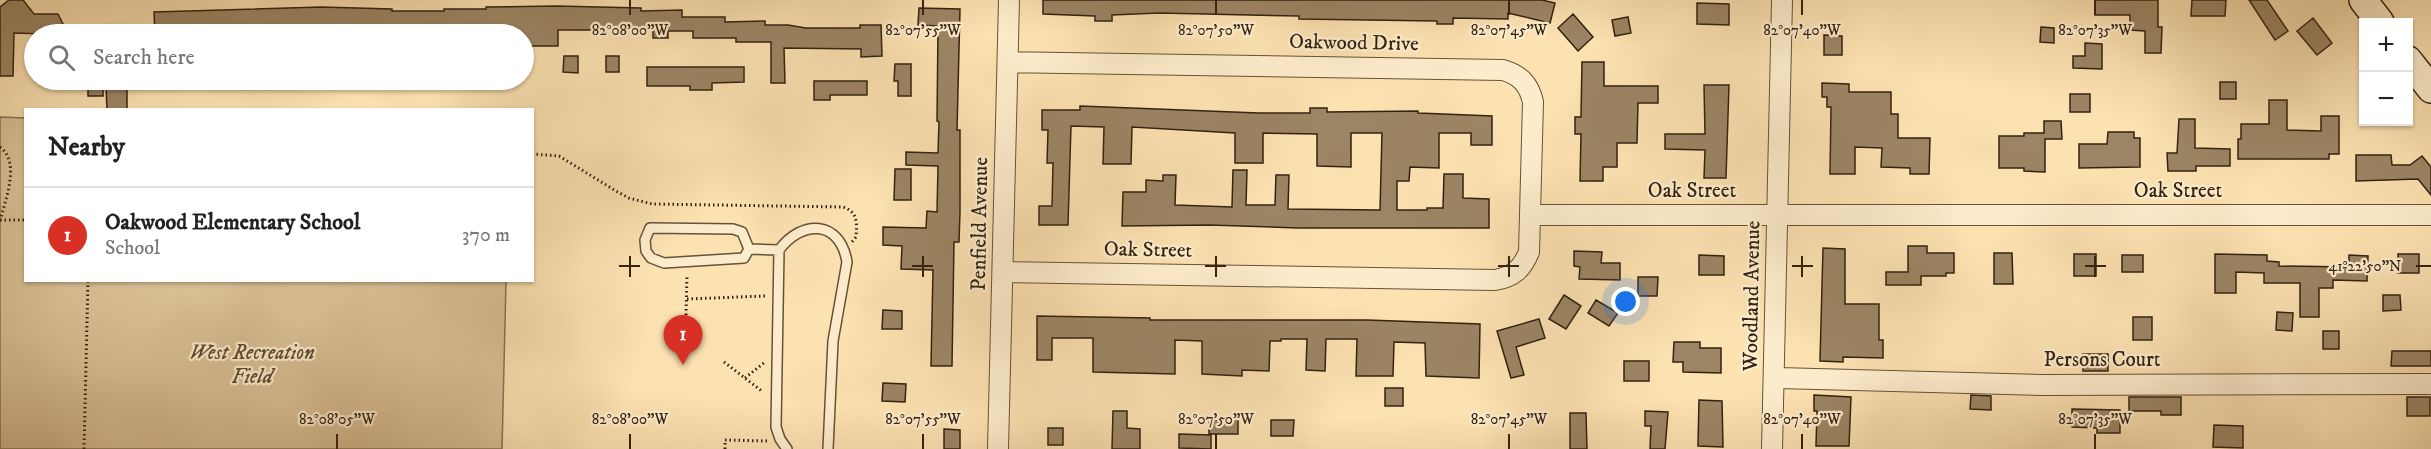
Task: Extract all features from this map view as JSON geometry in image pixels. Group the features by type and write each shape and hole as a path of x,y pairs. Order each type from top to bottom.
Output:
{"street":[{"name":"Penfield Avenue","path":"998,449 1009,0"},
{"name":"Woodland Avenue","path":"1772,449 1782,0"},
{"path":"2363,0 2377,18"},
{"name":"Oakwood Drive","path":"1008,62 1503,70 1514,73 1524,80 1533,102 1530,215"},
{"path":"2413,65 2431,90"},
{"name":"Oak Street","path":"1003,272 1495,280 1506,278 1517,272 1525,263 1529,252 1530,215 2431,215"},
{"name":"Persons Court","path":"1774,378 1963,381 2041,385 2431,384"}],"lane":[{"path":"651,228 733,229 742,232 749,249 744,258 664,263 651,258 646,251 645,240 651,228"},
{"path":"787,449 776,427 779,250 793,236 804,230 815,228 828,230 838,237 845,250 847,262 833,341 828,449"},
{"path":"749,249 779,250"}],"path":[{"path":"0,147 6,153 11,165 0,221 24,220"},
{"path":"534,154 559,156 629,198 652,204 843,207 854,213 857,219 856,237"},
{"path":"84,449 88,282"},
{"path":"686,315 687,287"},
{"path":"687,298 769,296"},
{"path":"745,378 769,359 769,368"},
{"path":"724,362 769,397"},
{"path":"764,434 771,446"},
{"path":"725,449 725,440 767,441"}],"green space":[{"name":"West Recreation Field","path":"0,117 24,118 24,282 506,282 502,449 0,449"}],"building":[{"path":"9,0 23,0 34,14 58,14 63,24 24,24 24,33 14,33 13,76 0,76 0,7"},
{"path":"1043,0 1542,0 1555,3 1550,23 1508,13 1508,19 1453,18 1453,24 1437,24 1437,21 1299,19 1299,16 1159,13 1112,15 1112,21 1095,21 1095,16 1043,14"},
{"path":"2095,0 2158,0 2158,27 2162,27 2161,53 2145,53 2145,31 2130,30 2130,15 2095,15"},
{"path":"2192,0 2226,0 2225,16 2191,16"},
{"path":"2249,0 2267,0 2288,31 2275,40"},
{"path":"1697,3 1729,4 1729,25 1697,24"},
{"path":"557,6 641,8 641,11 682,10 682,17 725,17 725,22 765,21 765,25 806,28 860,28 860,25 881,25 882,56 861,57 861,49 784,48 785,83 771,83 771,42 736,42 736,38 693,38 693,31 668,31 668,38 653,38 653,30 558,30 558,46 534,46 534,24 155,24 154,12 321,7 444,11 444,9 486,9 486,7"},
{"path":"919,8 960,9 957,130 960,130 960,212 959,242 954,242 952,366 931,366 933,270 901,269 902,246 883,245 883,227 926,228 927,211 937,212 938,166 906,165 906,152 938,153 938,26 918,25"},
{"path":"1573,14 1593,37 1578,51 1558,28"},
{"path":"1628,17 1631,33 1615,36 1612,20"},
{"path":"2313,18 2332,43 2317,55 2297,31"},
{"path":"2041,27 2054,28 2054,43 2040,42"},
{"path":"1824,35 1842,36 1842,55 1824,55"},
{"path":"2085,43 2102,44 2102,69 2073,68 2073,56 2085,56"},
{"path":"564,56 578,56 578,73 563,72"},
{"path":"606,56 619,56 619,72 606,72"},
{"path":"1582,62 1604,62 1604,86 1658,86 1658,103 1638,103 1637,143 1617,143 1617,167 1603,167 1603,181 1580,181 1581,134 1575,134 1575,117 1581,117"},
{"path":"895,64 911,64 911,96 898,96 898,81 894,81"},
{"path":"647,67 744,67 744,82 712,83 712,90 690,90 690,86 647,86"},
{"path":"814,81 867,81 867,95 830,95 830,100 814,100"},
{"path":"2220,82 2236,82 2236,99 2220,99"},
{"path":"1822,83 1849,84 1849,92 1891,92 1891,114 1898,114 1898,138 1930,138 1929,174 1910,174 1910,168 1881,167 1882,148 1855,147 1855,174 1830,174 1831,107 1827,107 1827,97 1822,97"},
{"path":"1704,85 1729,85 1726,178 1704,178 1705,150 1665,149 1665,134 1705,134"},
{"path":"88,90 103,90 103,96 88,96"},
{"path":"106,90 127,90 127,108 107,108"},
{"path":"2070,94 2090,94 2090,112 2070,112"},
{"path":"2269,100 2287,100 2287,130 2321,131 2321,116 2339,116 2339,154 2329,154 2329,159 2238,159 2241,124 2269,124"},
{"path":"1080,106 1259,113 1310,113 1310,108 1327,108 1327,112 1418,111 1418,113 1492,116 1492,145 1471,145 1471,133 1439,133 1439,168 1410,167 1409,181 1397,181 1397,210 1427,210 1427,208 1443,208 1444,174 1463,174 1463,198 1489,199 1489,228 1122,226 1123,192 1146,192 1146,180 1163,181 1163,175 1176,175 1175,205 1232,207 1233,170 1247,170 1246,205 1275,205 1276,175 1289,175 1288,209 1380,210 1382,133 1351,133 1351,167 1317,166 1317,134 1263,133 1263,163 1235,163 1235,133 1132,127 1131,164 1103,164 1104,127 1071,126 1068,225 1039,225 1039,206 1052,206 1053,163 1047,163 1048,130 1042,130 1042,110 1080,110"},
{"path":"2179,119 2195,119 2195,148 2230,149 2230,166 2196,166 2196,171 2168,171 2167,153 2177,153"},
{"path":"2044,121 2061,121 2062,139 2045,139 2045,172 2024,171 2024,168 1999,168 1999,136 2044,133"},
{"path":"2108,132 2134,132 2134,138 2140,138 2140,167 2079,168 2079,144 2107,144"},
{"path":"2356,155 2391,155 2392,165 2410,165 2422,156 2431,167 2431,195 2418,179 2356,181"},
{"path":"895,169 911,169 911,200 894,200"},
{"path":"1908,246 1927,246 1927,253 1954,253 1954,273 1946,273 1946,276 1921,276 1921,285 1886,285 1886,272 1908,272"},
{"path":"1823,248 1845,249 1845,304 1879,304 1879,340 1883,340 1883,358 1843,357 1843,362 1820,361"},
{"path":"1574,251 1602,252 1601,263 1620,263 1620,280 1579,279 1580,267 1574,266"},
{"path":"1994,253 2012,253 2013,284 1994,284"},
{"path":"2074,254 2096,254 2096,276 2074,276"},
{"path":"2215,254 2267,255 2267,261 2279,262 2279,266 2349,267 2349,255 2368,256 2367,281 2333,280 2333,288 2319,288 2319,317 2300,317 2300,283 2264,283 2264,273 2236,272 2236,293 2215,293"},
{"path":"2398,254 2419,254 2419,273 2398,273"},
{"path":"1699,255 1724,256 1724,275 1699,275"},
{"path":"2122,255 2143,255 2143,272 2122,272"},
{"path":"1638,277 1658,277 1657,296 1638,296"},
{"path":"1564,295 1581,306 1566,329 1549,319"},
{"path":"2383,295 2400,295 2401,310 2383,311"},
{"path":"1596,300 1618,313 1609,326 1588,313"},
{"path":"883,310 902,311 902,329 882,329"},
{"path":"2277,312 2293,313 2292,331 2276,330"},
{"path":"1037,316 1150,318 1150,320 1367,320 1480,324 1479,378 1426,376 1425,343 1394,342 1393,376 1356,376 1357,339 1326,339 1325,371 1306,370 1307,339 1281,339 1281,341 1270,341 1269,371 1242,370 1242,376 1202,374 1202,341 1175,340 1175,374 1093,372 1093,338 1052,338 1052,360 1037,360"},
{"path":"2133,317 2152,317 2152,340 2133,340"},
{"path":"1539,319 1545,338 1516,347 1524,375 1511,378 1497,331"},
{"path":"2323,331 2339,331 2339,349 2323,349"},
{"path":"1674,342 1700,342 1700,348 1721,348 1721,373 1683,372 1683,362 1673,362"},
{"path":"2392,351 2431,351 2431,366 2391,366"},
{"path":"2083,354 2108,354 2108,371 2083,371"},
{"path":"1624,361 1649,361 1649,381 1624,381"},
{"path":"883,383 906,384 905,402 882,401"},
{"path":"1385,388 1403,388 1403,406 1385,406"},
{"path":"1814,395 1851,397 1849,446 1816,446 1817,411 1814,411"},
{"path":"1971,395 1991,396 1991,410 1970,409"},
{"path":"2129,397 2181,397 2181,415 2161,415 2161,411 2129,411"},
{"path":"2407,397 2430,397 2430,416 2407,416"},
{"path":"1699,400 1722,401 1723,447 1698,446"},
{"path":"2072,409 2120,410 2120,433 2097,433 2097,428 2072,427"},
{"path":"1113,411 1127,411 1127,428 1140,429 1140,449 1112,449"},
{"path":"1645,411 1668,412 1665,449 1650,449 1651,426 1645,426"},
{"path":"1570,413 1586,413 1587,449 1570,449"},
{"path":"1221,418 1238,418 1238,434 1209,434 1209,420 1221,420"},
{"path":"1271,420 1294,420 1293,436 1271,436"},
{"path":"2214,425 2243,426 2243,448 2213,447"},
{"path":"1048,428 1063,428 1063,445 1048,445"},
{"path":"944,429 960,430 960,449 944,449"},
{"path":"1179,434 1211,435 1211,449 1179,448"}],"place":[{"name":"Oakwood Elementary School","path":"683,365"}]}
